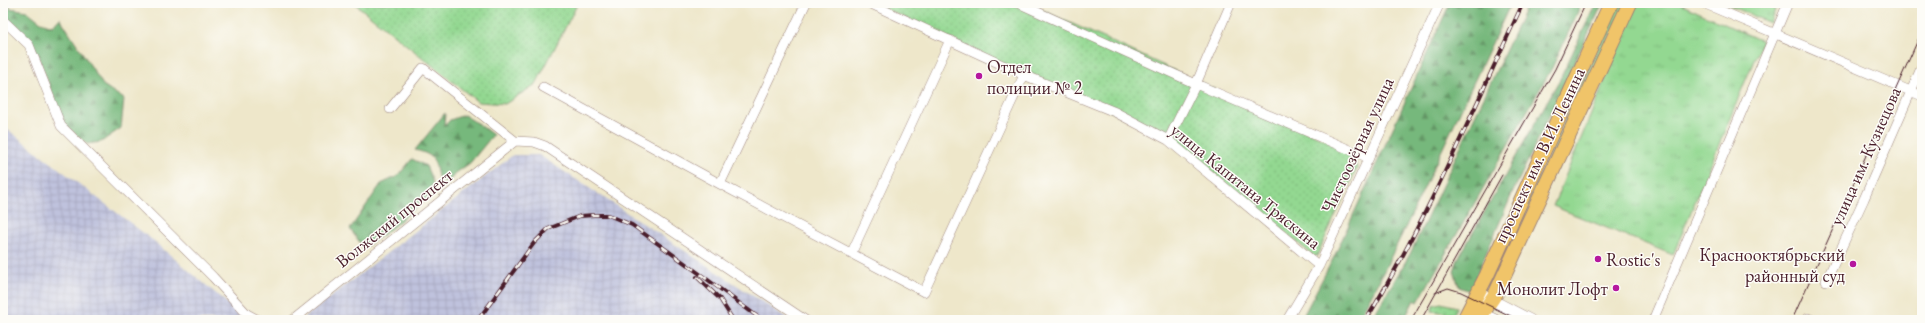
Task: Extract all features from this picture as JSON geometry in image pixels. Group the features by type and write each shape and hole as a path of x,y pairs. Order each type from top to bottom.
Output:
{"main road":[{"name":"проспект им. В.И. Ленина","path":"1474,316 1478,293 1611,3"},
{"name":"проспект им. В.И. Ленина","path":"1474,316 1492,300 1630,3"}],"street":[{"path":"720,184 806,3"},
{"name":"улица Капитана Тряскина","path":"869,3 1024,75 1115,112 1168,140 1319,266"},
{"path":"1018,3 1196,84 1369,158"},
{"path":"1168,140 1196,84 1231,3"},
{"name":"Чистоозёрная улица","path":"1287,320 1319,266 1440,3"},
{"path":"1703,3 1775,35 1922,96"},
{"path":"1653,320 1788,3"},
{"path":"3,20 29,45 61,126 213,277 247,314 258,320"},
{"path":"852,254 950,40"},
{"name":"улица им. Кузнецова","path":"1826,281 1864,199 1922,66"},
{"path":"390,109 423,68 515,141 534,142 545,146 805,320"},
{"path":"543,87 720,184 924,292 1024,75"},
{"name":"Волжский проспект","path":"293,320 515,141"},
{"path":"1478,293 1530,320"},
{"path":"1474,316 1496,320"}],"shaded area":[{"path":"3,126 150,238 245,318 243,320 3,320"},
{"path":"513,155 539,155 790,320 301,320"}],"green space":[{"path":"3,3 8,3 10,8 27,11 41,22 53,26 60,18 103,85 124,99 121,128 101,142 87,144 64,124 34,46 3,15"},
{"path":"354,3 578,3 536,84 505,104 478,102"},
{"path":"873,3 1027,3 1352,152 1357,168 1316,258 1169,137 1025,74"},
{"path":"1450,3 1511,3 1410,218 1358,320 1301,320 1334,257"},
{"path":"1528,3 1582,3 1552,68 1418,302 1414,300 1404,320 1371,320 1410,254"},
{"path":"1596,3 1603,3 1512,194 1470,291 1459,287 1454,271 1458,259 1561,77"},
{"path":"1618,3 1626,3 1494,282 1493,278"},
{"path":"1637,3 1678,3 1762,41 1673,255 1553,206"},
{"path":"1724,3 1778,3 1770,23"},
{"path":"445,113 444,126 450,120 464,115 493,135 470,163 456,173 447,183 438,178 436,166 432,158 415,150"},
{"path":"412,159 426,166 433,182 429,197 384,234 364,248 350,229 381,184 398,176"},
{"path":"1441,303 1457,307 1454,314 1432,311 1433,305"}],"tram line":[{"path":"1411,320 1555,69 1586,3"},
{"path":"1792,320 1922,31"},
{"path":"1421,320 1502,175"},
{"path":"1435,293 1448,288 1461,292 1519,320"}],"railway":[{"path":"1366,320 1409,243 1449,164 1523,3"},
{"path":"478,320 534,243 548,229 580,216 594,215 608,215 632,225 762,320"},
{"path":"697,277 720,299 733,320"}],"place":[{"name":"Отдел полиции № 2","path":"979,76"},
{"name":"Rostic's","path":"1598,259"},
{"name":"Краснооктябрьский районный суд","path":"1853,264"},
{"name":"Монолит Лофт","path":"1616,288"}]}
